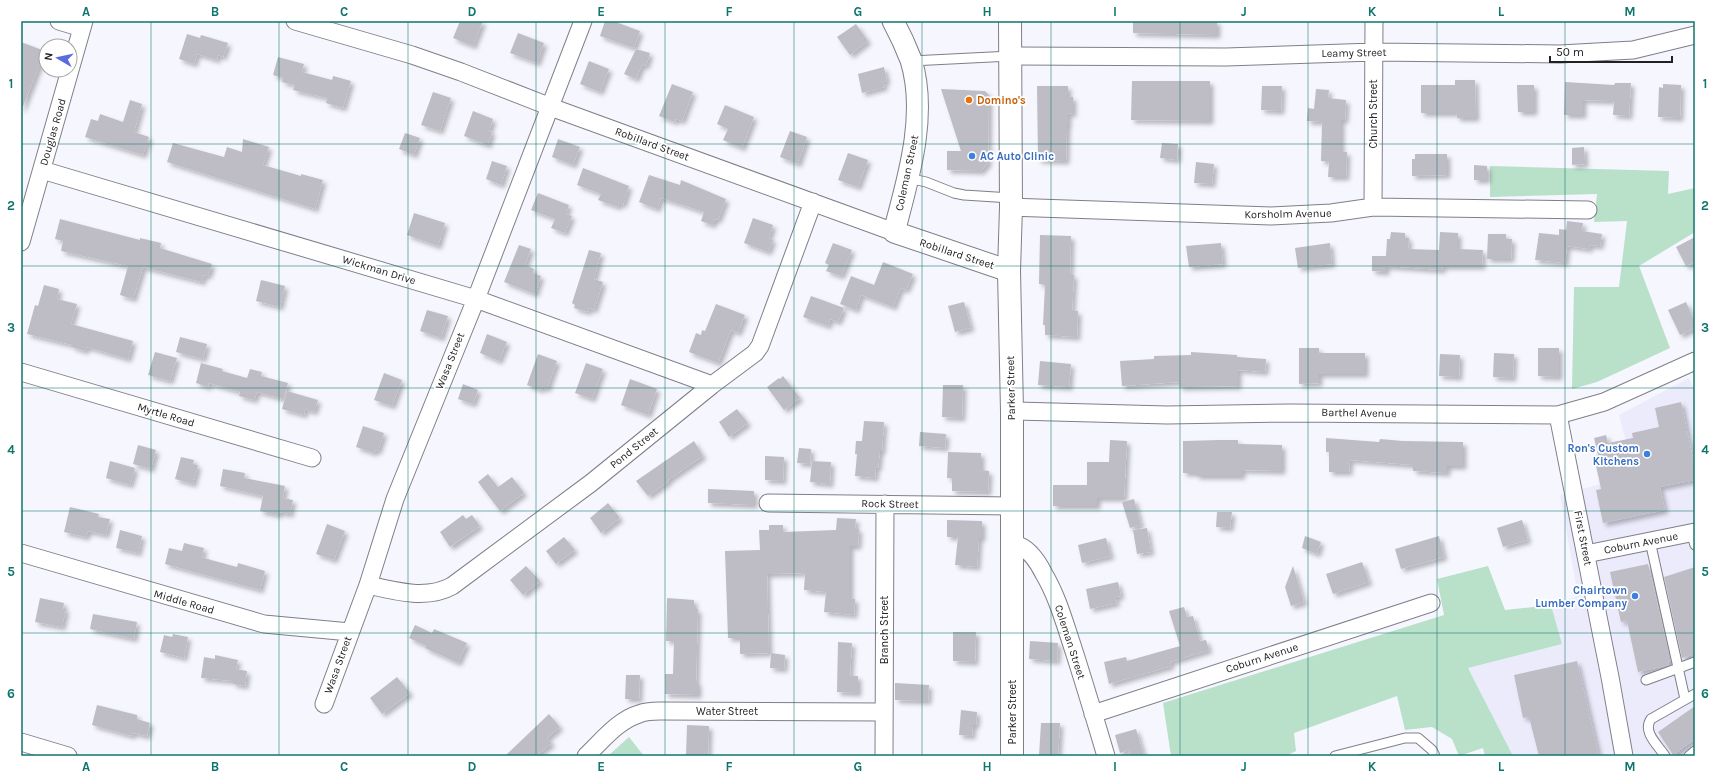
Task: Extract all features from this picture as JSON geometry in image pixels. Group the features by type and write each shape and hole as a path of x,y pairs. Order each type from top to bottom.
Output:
{"main road":[{"name":"Parker Street","path":"1010,21 1009,271 1012,411 1012,756"}],"street":[{"path":"59,21 83,24"},
{"name":"Robillard Street","path":"295,21 312,23 412,55 894,232 1009,271"},
{"name":"Wasa Street","path":"324,704 368,585 395,499 476,299 583,21"},
{"name":"Coleman Street","path":"893,21 911,61 915,79 917,120 908,178 894,232"},
{"name":"Church Street","path":"1373,207 1374,21"},
{"name":"Douglas Road","path":"21,242 26,205 42,170 83,24"},
{"name":"Leamy Street","path":"1011,56 1226,57 1374,52 1541,54 1639,49 1695,35"},
{"name":"Wickman Drive","path":"42,170 476,299 712,385"},
{"name":"Pond Street","path":"368,585 401,592 426,593 438,592 452,586 591,484 712,385 759,349 813,202"},
{"name":"Korsholm Avenue","path":"1010,202 1271,216 1331,213 1373,207 1588,210"},
{"name":"Barthel Avenue","path":"1012,411 1167,415 1289,413 1558,415 1604,402 1695,361"},
{"name":"Myrtle Road","path":"21,372 312,458"},
{"name":"First Street","path":"1558,415 1624,756"},
{"name":"Rock Street","path":"768,503 1012,506"},
{"name":"Branch Street","path":"884,756 885,504"},
{"name":"Coburn Avenue","path":"1586,554 1650,541 1694,537"},
{"name":"Coleman Street","path":"1012,544 1021,545 1025,548 1044,573 1049,584 1063,619 1106,756"},
{"name":"Middle Road","path":"21,554 258,623 284,627 350,632"},
{"name":"Coburn Avenue","path":"1094,714 1431,603"},
{"name":"Water Street","path":"586,756 615,728 630,718 645,712 884,712"},
{"path":"21,742 68,756"}],"lane":[{"path":"911,61 1011,56"},
{"path":"908,178 931,184 954,193 1010,202"},
{"path":"1650,541 1685,700"},
{"path":"1646,680 1695,662"},
{"path":"1665,756 1648,732 1648,723 1651,719 1695,694"},
{"path":"1335,756 1404,738 1418,738 1432,750 1435,756"},
{"path":"1689,756 1695,751"}],"shaded area":[{"path":"1689,378 1695,392 1695,756 1513,756 1468,668 1562,644 1551,605 1578,596 1560,495 1635,475 1619,415"}],"green space":[{"path":"1490,166 1669,171 1668,194 1695,188 1695,232 1639,266 1670,348 1597,382 1572,389 1574,287 1619,287 1627,221 1594,222 1597,194 1490,197"},
{"path":"1488,566 1505,610 1551,605 1562,644 1468,668 1513,756 1485,756 1483,748 1459,756 1452,739 1432,727 1405,730 1397,696 1294,733 1296,751 1286,756 1171,756 1163,703 1444,615 1437,579"},
{"path":"629,737 644,756 608,756"}],"building":[{"path":"460,21 483,21 473,46 453,38"},
{"path":"605,21 613,21 640,31 634,48 600,36"},
{"path":"1133,21 1217,21 1217,35 1133,33"},
{"path":"856,24 868,41 850,55 837,37"},
{"path":"518,33 544,43 537,63 510,53"},
{"path":"187,34 200,38 201,35 228,43 223,57 218,55 217,60 197,54 194,64 179,59"},
{"path":"21,42 38,48 38,69 21,109"},
{"path":"636,49 650,53 646,66 642,65 636,79 624,74"},
{"path":"278,57 304,64 302,72 332,80 333,76 351,81 343,108 326,103 327,98 293,90 295,85 282,82 283,78 273,75"},
{"path":"589,61 609,69 600,92 580,84"},
{"path":"884,67 887,81 883,82 885,87 862,93 858,74"},
{"path":"1455,80 1475,80 1476,118 1457,118 1456,113 1421,113 1421,85 1455,85"},
{"path":"1132,81 1210,81 1210,121 1131,120"},
{"path":"1565,82 1614,85 1615,83 1631,83 1629,116 1613,115 1614,101 1583,100 1583,115 1564,115"},
{"path":"672,84 693,92 682,121 676,119 675,122 659,116"},
{"path":"1663,84 1681,85 1680,118 1658,117 1659,87 1663,88"},
{"path":"1517,85 1534,85 1534,112 1518,112"},
{"path":"1037,86 1068,86 1068,97 1073,97 1073,114 1068,113 1066,161 1038,160"},
{"path":"1262,86 1282,86 1281,111 1261,110"},
{"path":"941,89 985,91 989,95 988,163 981,171 947,170 947,151 961,151"},
{"path":"1316,89 1329,90 1328,98 1346,100 1345,120 1341,120 1341,152 1347,152 1346,177 1328,177 1329,162 1321,161 1322,122 1307,121 1308,108 1314,109"},
{"path":"433,92 451,98 440,131 421,125"},
{"path":"130,100 142,104 134,132 149,137 143,155 85,137 91,119 98,121 100,114 123,122"},
{"path":"725,105 754,117 742,148 723,140 728,129 717,124"},
{"path":"473,111 493,119 489,131 492,132 488,145 464,136"},
{"path":"790,131 807,137 798,164 780,157"},
{"path":"405,133 420,138 414,155 399,149"},
{"path":"243,139 269,147 263,165 301,176 301,174 323,180 315,209 167,162 173,143 224,157 227,147 242,152"},
{"path":"558,139 580,147 573,165 552,157"},
{"path":"1162,143 1178,144 1177,160 1160,158"},
{"path":"1584,147 1585,164 1572,165 1572,148"},
{"path":"848,153 868,160 858,187 838,180"},
{"path":"1415,154 1447,154 1447,175 1412,176 1412,159 1415,159"},
{"path":"492,161 507,166 501,185 486,179"},
{"path":"1196,162 1214,164 1212,184 1194,183"},
{"path":"1474,165 1487,166 1487,180 1474,180"},
{"path":"583,168 629,186 623,205 619,203 618,207 598,200 601,194 577,185"},
{"path":"649,175 680,185 681,180 726,199 718,220 715,219 712,225 701,221 704,212 661,198 657,209 639,202"},
{"path":"538,193 569,205 566,214 572,216 565,233 551,228 555,219 531,210"},
{"path":"414,213 445,223 438,246 407,235"},
{"path":"753,218 773,225 769,238 773,240 768,252 744,243"},
{"path":"60,219 140,240 140,238 161,243 160,248 212,264 208,276 204,275 202,282 143,267 133,299 120,295 128,266 61,251 63,241 55,239"},
{"path":"1567,221 1583,223 1582,231 1602,234 1600,246 1590,245 1589,249 1567,246 1565,263 1535,260 1539,233 1559,235 1559,229 1566,230"},
{"path":"1391,232 1405,233 1405,238 1409,238 1408,249 1439,250 1440,232 1458,233 1458,249 1483,250 1482,266 1443,266 1442,270 1386,266 1386,272 1372,271 1372,256 1386,256 1387,239 1390,239"},
{"path":"1488,234 1506,234 1506,239 1512,239 1511,259 1487,259"},
{"path":"1040,235 1071,236 1070,275 1074,275 1072,311 1078,311 1077,337 1045,335 1045,325 1043,325 1045,285 1039,284"},
{"path":"1695,237 1695,262 1686,266 1676,247"},
{"path":"833,243 852,250 841,276 826,271 829,265 825,263"},
{"path":"1221,243 1223,264 1189,267 1186,246"},
{"path":"1330,243 1332,264 1298,268 1295,248"},
{"path":"519,245 531,249 525,265 534,269 533,273 541,276 535,294 504,282"},
{"path":"589,250 601,253 594,279 603,282 594,310 589,308 588,312 574,308 575,305 572,303"},
{"path":"883,262 913,274 906,290 901,288 893,307 861,295 856,310 840,304 851,276 874,285"},
{"path":"261,280 285,286 280,307 256,301"},
{"path":"44,285 59,289 57,299 77,304 71,324 133,341 128,359 87,347 85,351 72,347 72,345 27,334 35,305 38,306"},
{"path":"811,296 844,308 838,322 830,319 828,326 803,317"},
{"path":"964,302 971,328 955,332 948,306"},
{"path":"1686,302 1695,322 1695,328 1680,335 1668,310"},
{"path":"716,304 745,315 738,333 731,330 718,363 689,352 696,333 701,335 702,330 705,331"},
{"path":"427,310 448,316 441,338 420,331"},
{"path":"487,334 507,342 499,361 480,353"},
{"path":"180,337 207,344 203,359 176,352"},
{"path":"1299,348 1319,348 1319,353 1365,353 1365,374 1319,374 1319,383 1299,384"},
{"path":"1538,348 1559,348 1559,377 1538,376"},
{"path":"155,352 177,358 170,381 148,375"},
{"path":"1191,352 1237,355 1237,357 1266,359 1265,372 1238,370 1238,386 1179,387 1179,382 1122,386 1120,361 1154,359 1154,356 1191,355"},
{"path":"1494,353 1514,354 1513,378 1493,377"},
{"path":"538,354 557,361 547,389 542,387 541,390 527,385"},
{"path":"1440,354 1460,355 1459,377 1439,376"},
{"path":"1040,361 1071,364 1069,387 1038,385"},
{"path":"201,363 247,378 250,369 262,372 261,376 288,383 284,399 257,392 254,400 239,396 240,392 209,383 208,387 196,383"},
{"path":"586,363 603,369 592,399 575,393"},
{"path":"384,373 402,380 392,406 374,400"},
{"path":"783,376 800,398 784,410 767,387"},
{"path":"630,379 657,389 648,415 621,405"},
{"path":"463,384 478,390 473,404 458,399"},
{"path":"943,385 963,385 962,418 942,417"},
{"path":"287,391 318,400 314,412 305,409 304,415 282,409"},
{"path":"1681,402 1695,469 1695,480 1660,487 1665,510 1603,523 1596,490 1601,489 1594,456 1598,455 1594,438 1606,435 1608,443 1633,438 1632,433 1659,427 1655,408"},
{"path":"737,409 748,423 729,437 719,422"},
{"path":"864,421 884,422 882,451 880,451 875,478 855,476 857,454 855,454 856,441 862,441"},
{"path":"363,426 384,433 378,451 375,450 374,453 356,447"},
{"path":"920,432 946,434 945,448 919,446"},
{"path":"1326,438 1379,442 1380,439 1463,442 1463,466 1447,466 1447,473 1413,471 1413,465 1350,460 1349,472 1329,472 1329,452 1326,452"},
{"path":"1110,440 1127,441 1124,498 1097,498 1097,506 1053,506 1053,485 1087,485 1087,462 1109,462"},
{"path":"1238,440 1238,444 1282,445 1282,471 1242,470 1242,476 1196,476 1196,473 1183,473 1183,441"},
{"path":"694,441 703,456 648,496 636,481"},
{"path":"138,445 156,450 151,469 133,464"},
{"path":"799,448 811,449 810,464 797,463"},
{"path":"948,452 981,453 981,470 989,471 988,492 952,491 952,478 947,478"},
{"path":"765,456 784,457 783,481 765,480"},
{"path":"181,457 194,460 193,464 198,465 193,484 175,479"},
{"path":"110,461 135,468 130,485 106,478"},
{"path":"812,461 831,462 830,484 810,482"},
{"path":"223,469 245,473 244,478 285,486 283,498 293,500 290,514 279,512 279,515 260,511 263,496 220,486"},
{"path":"488,474 498,487 512,477 524,493 500,511 478,482"},
{"path":"708,489 754,491 754,505 708,503"},
{"path":"1134,499 1141,525 1130,528 1122,502"},
{"path":"608,503 620,518 601,533 590,518"},
{"path":"70,507 99,514 98,517 110,519 106,535 88,531 86,537 64,532"},
{"path":"1217,512 1232,512 1230,528 1216,527"},
{"path":"463,515 466,519 472,515 480,526 450,547 440,532"},
{"path":"837,518 856,519 855,529 859,529 858,546 850,546 850,599 855,599 854,615 824,612 826,592 804,590 805,573 767,574 769,653 740,654 740,638 728,638 725,551 760,550 759,530 769,530 769,525 783,525 783,532 836,530"},
{"path":"947,520 982,521 982,538 979,538 977,567 955,565 958,537 947,537"},
{"path":"1522,520 1528,540 1503,547 1497,528"},
{"path":"327,524 345,531 334,560 316,554"},
{"path":"1147,528 1151,552 1137,554 1133,530"},
{"path":"120,530 142,536 138,553 116,548"},
{"path":"1305,536 1321,542 1317,554 1302,548"},
{"path":"1439,536 1444,557 1401,569 1395,549"},
{"path":"564,537 575,550 556,564 546,551"},
{"path":"1106,538 1111,556 1082,563 1078,545"},
{"path":"184,543 204,548 202,557 237,567 238,563 265,571 260,590 165,564 169,548 182,551"},
{"path":"1362,562 1369,582 1333,594 1326,574"},
{"name":"Chairtown Lumber Company","path":"1648,564 1671,662 1668,662 1669,665 1638,672 1627,621 1621,622 1610,572"},
{"path":"526,566 540,581 523,595 510,580"},
{"path":"1293,566 1304,602 1291,606 1285,587"},
{"path":"1695,567 1695,654 1682,658 1664,577"},
{"path":"1118,582 1121,596 1115,597 1117,603 1090,609 1086,589"},
{"path":"40,598 64,603 63,609 66,609 62,627 35,622"},
{"path":"667,598 694,600 694,609 698,609 696,682 698,682 698,695 665,694 665,674 673,674 674,641 666,641"},
{"path":"1184,607 1187,617 1193,616 1200,641 1206,640 1209,650 1170,662 1171,666 1109,684 1104,662 1126,657 1127,661 1180,646 1169,611"},
{"path":"93,614 137,622 134,639 90,629"},
{"path":"415,625 432,633 434,629 467,643 458,663 425,648 426,646 409,638"},
{"path":"953,632 976,632 975,662 953,661"},
{"path":"173,634 188,637 184,658 160,652 164,635 172,637"},
{"path":"1030,641 1058,643 1057,661 1029,659"},
{"path":"838,642 852,643 850,676 858,676 858,693 837,692"},
{"path":"771,653 785,655 784,669 770,668"},
{"path":"215,655 238,660 236,669 247,671 245,686 233,684 233,681 201,678 204,657 215,659"},
{"path":"1577,661 1599,756 1539,756 1529,717 1523,718 1514,675"},
{"path":"626,675 640,675 639,699 625,699"},
{"path":"397,677 410,693 382,714 370,698"},
{"path":"895,683 929,685 928,701 895,700"},
{"path":"97,705 137,715 137,719 150,723 147,736 133,733 132,736 92,725"},
{"path":"1695,706 1695,739 1673,755 1658,732"},
{"path":"961,710 977,712 976,725 973,725 972,736 959,735"},
{"path":"549,714 560,727 547,738 552,743 536,756 505,756"},
{"path":"1041,723 1060,723 1058,756 1039,756"},
{"path":"687,725 709,726 708,756 686,756"},
{"path":"1136,729 1144,756 1131,756 1129,750 1120,753 1115,735"}],"place":[{"name":"Domino's","path":"969,100"},
{"name":"AC Auto Clinic","path":"972,156"},
{"name":"Ron's Custom Kitchens","path":"1647,454"},
{"name":"Chairtown Lumber Company","path":"1635,596"}]}
